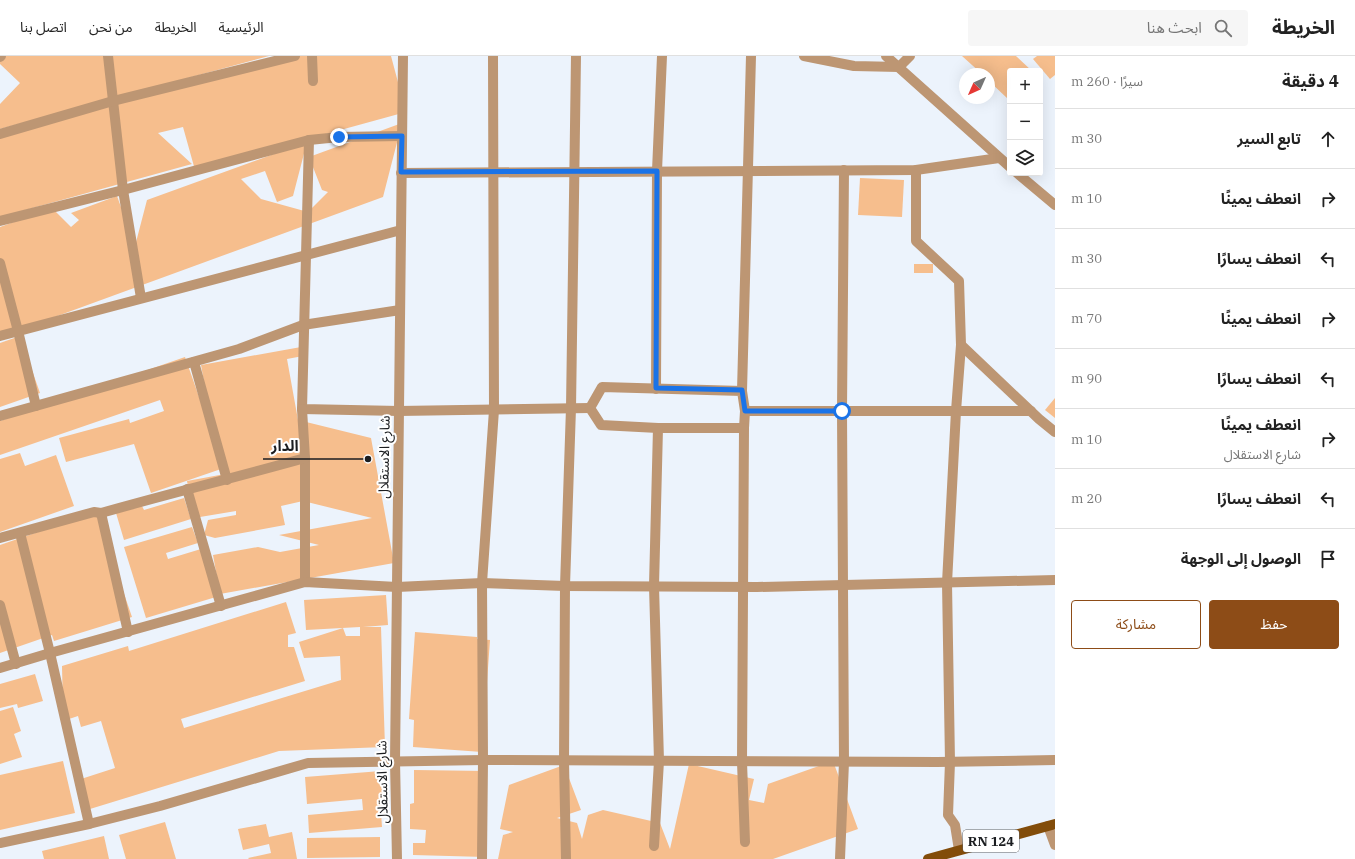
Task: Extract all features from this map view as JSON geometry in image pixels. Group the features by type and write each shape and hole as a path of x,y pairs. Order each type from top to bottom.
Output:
{"main road":[{"name":"RN 124","path":"928,859 1052,825"}],"street":[{"path":"108,56 123,190 141,298"},
{"path":"0,134 113,101 295,56"},
{"path":"312,56 313,81"},
{"name":"شارع الاستقلال","path":"397,859 395,761 403,56"},
{"path":"482,859 482,583 494,410 493,56"},
{"path":"566,859 564,760 565,586 572,408 576,56"},
{"path":"656,388 657,171 662,56"},
{"path":"745,842 742,762 745,411 742,390 751,56"},
{"path":"804,56 854,66 899,67 910,56"},
{"path":"886,56 1007,165"},
{"path":"0,221 123,190 309,140 339,137 402,136"},
{"path":"305,582 305,458 302,409 309,140"},
{"path":"401,172 916,170 999,158"},
{"path":"840,859 844,762 842,411 844,170"},
{"path":"916,170 916,241 959,281 961,345 947,583 950,762 948,815 955,824 959,850"},
{"path":"1021,176 1055,205"},
{"path":"0,336 401,230"},
{"path":"0,263 36,406"},
{"path":"0,416 194,362 303,326 400,310"},
{"path":"961,345 1055,432"},
{"path":"194,362 227,480"},
{"path":"590,408 602,387 742,390"},
{"path":"302,409 399,411 590,408"},
{"path":"590,408 601,424 658,428 744,428"},
{"path":"745,411 1031,411"},
{"path":"654,846 659,761 654,586 658,428"},
{"path":"0,538 94,512 101,513 187,489 227,480 305,458"},
{"path":"187,489 221,606"},
{"path":"101,513 128,632"},
{"path":"20,533 50,653 89,824"},
{"path":"0,668 305,582 397,587 482,583 565,586 744,587 1055,580"},
{"path":"0,605 16,664"},
{"path":"0,843 89,824 160,806 308,763 483,760 950,762 1055,760"},
{"path":"1052,825 1055,845"}],"building":[{"path":"0,56 269,56 0,129 0,104 20,83 0,64"},
{"path":"289,56 391,56 406,112 195,170 183,127 158,133 192,164 0,217 0,134"},
{"path":"962,56 1016,56 1029,68 1007,68 1007,98 995,87 995,68 975,68"},
{"path":"1037,56 1055,56 1055,75 1050,79 1043,71 1043,68 1041,68 1033,59"},
{"path":"402,123 383,197 0,337 0,227 52,208 71,227 79,220 71,213 117,196 135,246 147,200 307,142 293,196 277,202 265,171 241,179 261,199 308,212 328,192 322,190 309,157"},
{"path":"860,178 904,180 902,217 858,215"},
{"path":"914,264 933,264 933,273 914,273"},
{"path":"20,336 40,393 0,407 0,343"},
{"path":"301,347 303,356 287,359 298,420 371,438 394,563 220,594 213,555 258,547 280,552 319,545 279,535 372,518 303,501 281,506 285,525 215,538 204,535 208,520 236,515 236,511 194,518 187,481 225,474 211,422 201,365"},
{"path":"185,357 224,468 151,493 134,444 66,462 59,438 129,419 130,423 164,411 160,400 0,455 0,421"},
{"path":"1055,398 1055,418 1045,410"},
{"path":"20,453 25,466 56,455 74,506 0,532 0,459"},
{"path":"184,498 191,519 124,540 116,513 142,506 144,510"},
{"path":"96,512 132,617 54,641 52,635 0,653 0,545"},
{"path":"192,527 198,543 166,553 168,559 201,549 216,597 146,618 124,547"},
{"path":"386,595 388,625 363,627 381,627 385,747 279,751 90,809 81,779 115,768 101,721 81,727 78,716 66,720 63,712 62,666 128,646 129,651 286,602 296,633 288,635 288,647 294,647 305,681 181,719 184,728 341,680 340,656 304,658 299,642 343,628 346,636 360,636 360,627 306,630 304,600"},
{"path":"415,632 477,637 477,639 490,640 482,752 413,747 414,720 409,719"},
{"path":"35,674 43,701 18,708 17,704 0,708 0,684"},
{"path":"13,707 21,731 14,734 22,757 0,764 0,711"},
{"path":"63,761 75,813 0,830 0,775"},
{"path":"833,761 858,829 773,859 498,859 503,835 513,832 500,829 509,785 564,765 581,810 557,818 577,823 582,839 588,815 603,810 660,823 670,849 689,764 754,779 749,800 764,803 768,784"},
{"path":"414,770 486,771 485,857 413,855 413,843 425,843 426,830 410,829 410,804 414,803"},
{"path":"381,771 385,813 381,813 382,827 309,833 308,815 363,810 362,799 307,804 305,777"},
{"path":"165,822 176,859 126,859 119,835"},
{"path":"266,824 269,837 292,832 297,859 248,858 271,853 269,844 243,850 238,829"},
{"path":"104,836 109,859 44,859 42,851"},
{"path":"380,837 380,857 307,858 307,838"}],"place":[{"name":"الدار","path":"368,459"}],"route":[{"path":"339,137 402,136 401,172 657,171 656,388 742,390 745,411 842,411"}]}
